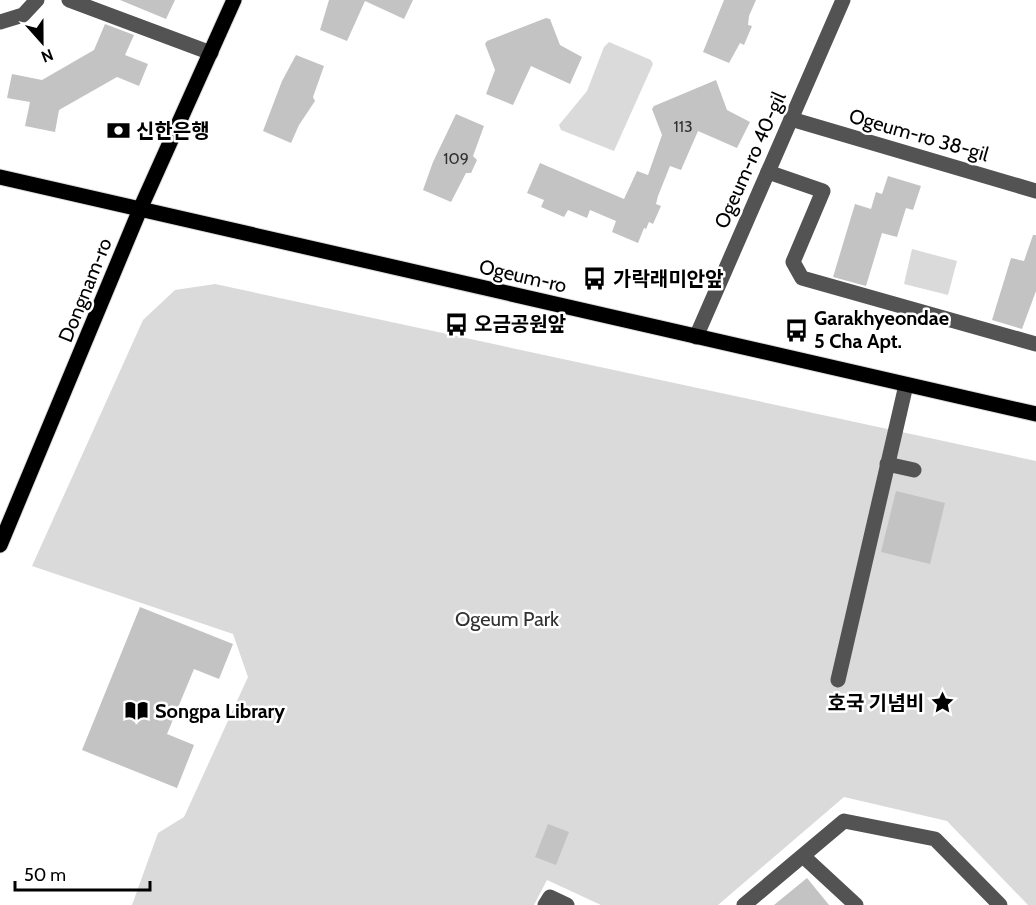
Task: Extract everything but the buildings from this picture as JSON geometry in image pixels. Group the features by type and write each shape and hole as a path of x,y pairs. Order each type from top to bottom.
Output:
{"main road":[{"name":"Dongnam-ro","path":"0,545 141,207 234,0"},
{"name":"Ogeum-ro","path":"0,177 141,207 1036,414"}],"street":[{"path":"0,22 23,15 37,0"},
{"path":"69,0 211,53"},
{"name":"Ogeum-ro 40-gil","path":"696,337 843,0"},
{"name":"Ogeum-ro 38-gil","path":"791,119 1036,191"},
{"path":"768,172 823,190 793,262 802,278 1036,344"},
{"path":"838,680 906,385"},
{"path":"887,464 914,470"},
{"path":"744,905 844,821 935,839 1000,905"},
{"path":"803,856 856,905"},
{"path":"545,905 550,897 567,905"}],"green space":[{"path":"609,42 651,60 653,64 614,151 561,130 559,125 587,91 604,47"},
{"path":"912,249 957,261 948,295 904,284"},
{"name":"Ogeum Park","path":"215,284 1036,461 1036,905 1028,905 947,821 844,797 718,905 601,905 547,880 534,905 132,905 158,833 184,817 248,677 233,634 32,566 143,320 175,290"}],"place":[{"name":"신한은행","path":"118,131"},
{"name":"가락래미안앞","path":"595,279"},
{"name":"오금공원앞","path":"456,324"},
{"name":"Garakhyeondae 5 Cha Apt.","path":"796,330"},
{"name":"호국 기념비","path":"942,703"},
{"name":"Songpa Library","path":"137,711"}]}
